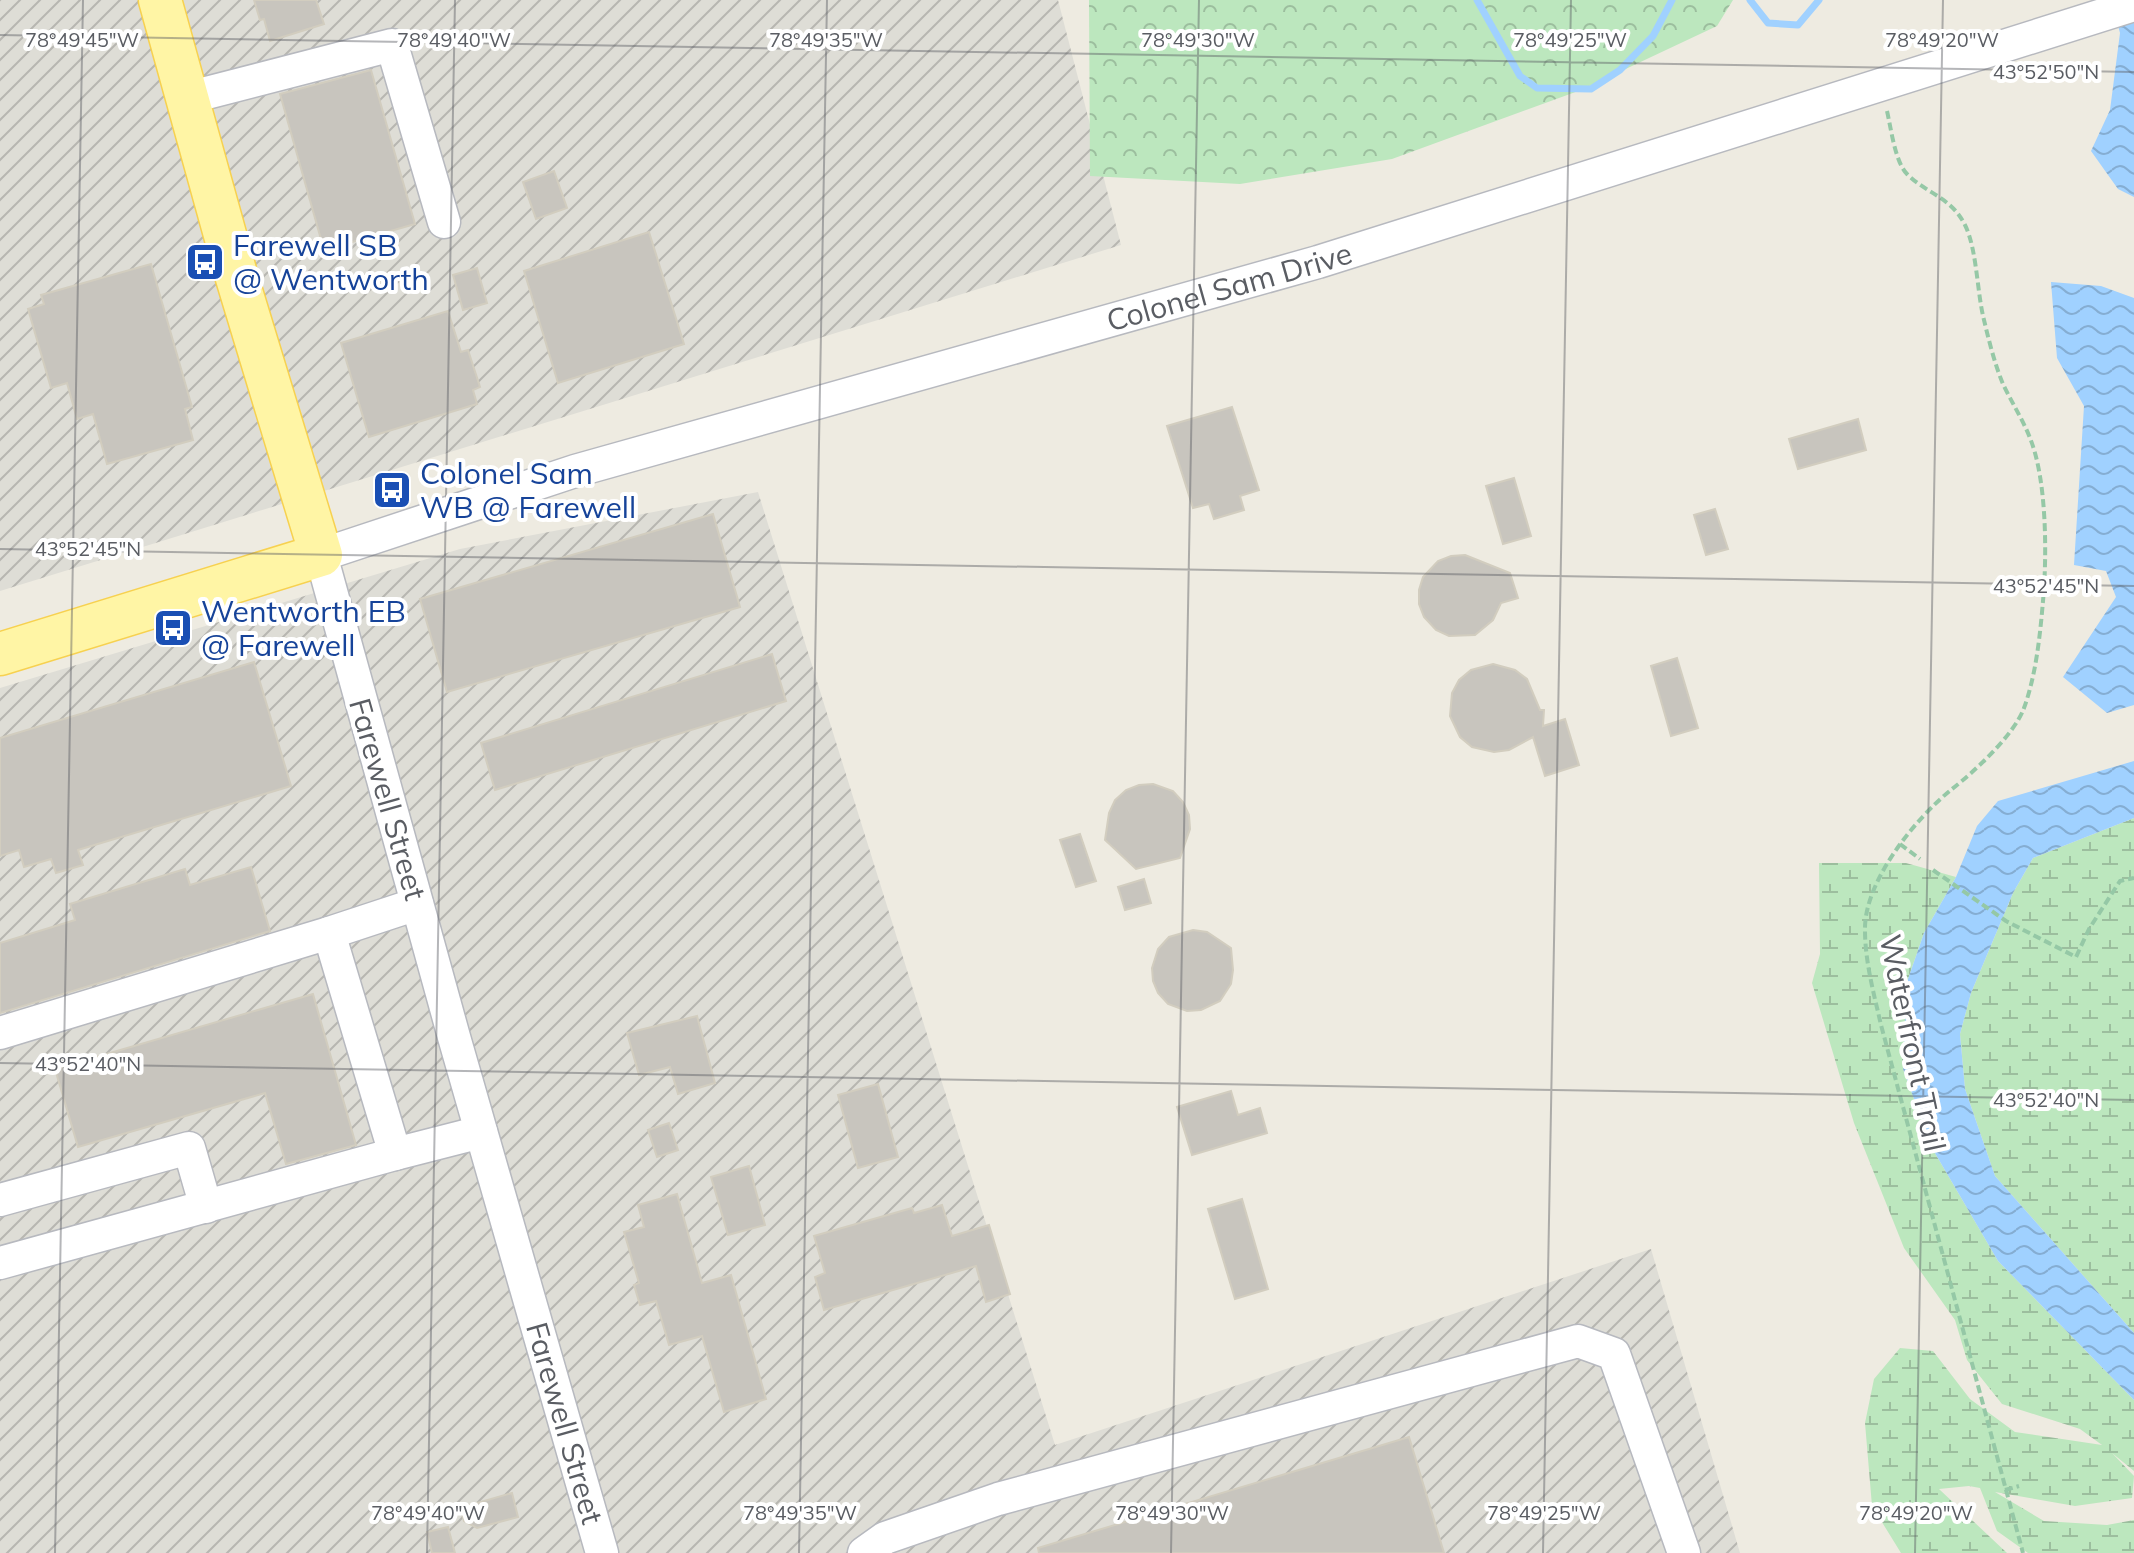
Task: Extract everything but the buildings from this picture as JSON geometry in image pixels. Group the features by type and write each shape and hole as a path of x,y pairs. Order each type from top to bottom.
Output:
{"main road":[{"name":"Farewell Street","path":"160,0 237,278 312,517 321,555"},
{"path":"0,654 321,555"}],"street":[{"name":"Colonel Sam Drive","path":"321,555 575,471 1318,262 2134,5"},
{"path":"187,98 392,45 444,222"},
{"name":"Farewell Street","path":"321,555 602,1553"},
{"path":"0,1033 417,904"},
{"path":"329,933 395,1154"},
{"path":"0,1263 481,1132"},
{"path":"0,1200 189,1148 206,1207"},
{"path":"864,1553 885,1538 998,1499 1578,1341 1614,1354 1684,1553"}],"path":[{"name":"Waterfront Trail","path":"1886,104 1895,146 1906,173 1941,196 1959,213 1968,231 1984,319 2002,382 2031,440 2042,495 2045,534 2043,598 2037,649 2023,710 1997,747 1931,806 1900,844 1874,888 1864,927 1868,968 1920,1177 2023,1553"},
{"path":"1900,844 1920,859"},
{"path":"1933,870 2006,921 2076,957 2089,929 2120,881 2134,878"},
{"path":"2005,1490 2019,1486"}],"shaded area":[{"path":"0,0 1058,0 1121,245 0,591"},
{"path":"758,492 1055,1445 1651,1249 1740,1553 0,1553 0,688 460,549"}],"green space":[{"path":"1089,0 1733,0 1717,26 1581,90 1392,159 1240,184 1090,176"},
{"path":"2134,818 2134,1333 1995,1176 1965,1089 1960,1034 1971,993 2013,893 2033,858"},
{"path":"1819,863 1906,863 1956,877 1924,933 1907,982 1903,1069 1932,1148 1998,1261 2134,1400 2134,1471 2112,1453 2134,1476 2132,1498 2075,1506 1995,1492 2044,1521 2107,1525 2134,1520 2134,1553 2028,1553 1997,1531 1980,1488 1969,1486 1939,1489 2007,1553 1901,1553 1872,1506 1865,1423 1874,1379 1900,1348 1933,1351 1970,1399 2015,1432 2102,1445 2080,1429 2002,1404 1967,1360 1955,1320 1904,1248 1854,1123 1812,983 1820,954"}],"water":[{"path":"2111,0 2134,0 2134,197 2118,189 2091,151 2110,110 2120,33"},
{"path":"2051,282 2101,286 2134,298 2134,705 2107,713 2063,677 2116,597 2106,571 2074,565 2084,406 2057,358"},
{"path":"2134,761 2134,818 2033,858 2013,893 1971,993 1960,1034 1965,1089 1995,1176 2134,1333 2134,1400 1998,1261 1932,1148 1903,1069 1907,982 1924,933 1956,877 1977,826 1998,801"}],"waterway":[{"path":"1477,0 1520,76 1537,88 1591,89 1620,70 1653,36 1672,0"},
{"path":"1750,0 1768,23 1798,25 1819,0"}],"place":[{"name":"Farewell SB @ Wentworth","path":"205,262"},
{"name":"Colonel Sam WB @ Farewell","path":"392,490"},
{"name":"Wentworth EB @ Farewell","path":"173,628"}]}
